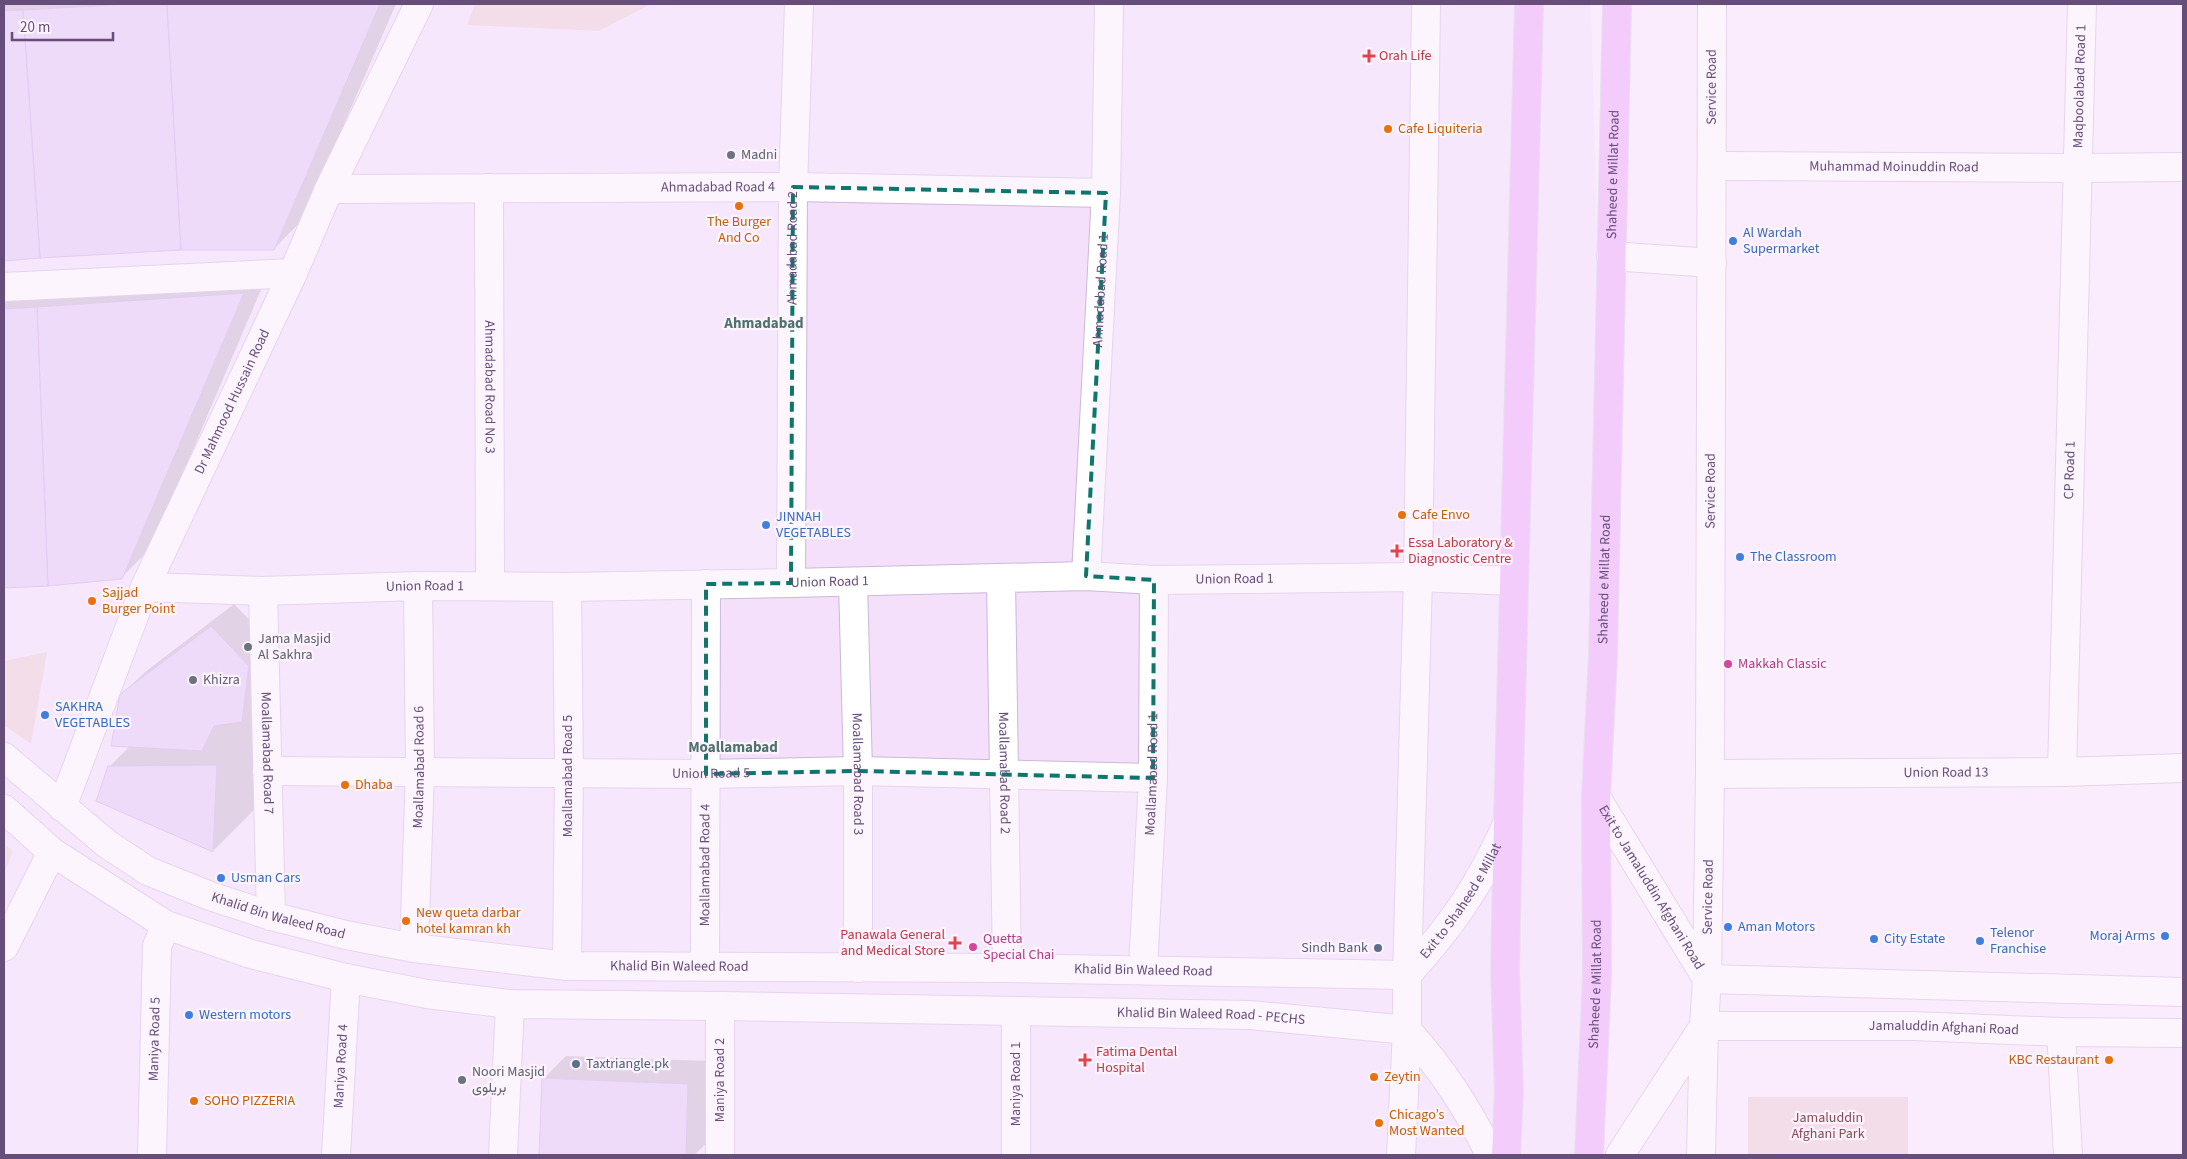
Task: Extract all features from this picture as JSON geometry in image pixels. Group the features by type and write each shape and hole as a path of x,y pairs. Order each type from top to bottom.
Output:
{"main road":[{"path":"1506,1155 1509,1091 1505,970 1529,4"},
{"name":"Shaheed e Millat Road","path":"1589,1155 1597,974 1596,798 1603,654 1617,4"}],"street":[{"name":"Dr Mahmood Hussain Road","path":"62,807 145,588 292,273 329,189 419,4"},
{"name":"Ahmadabad Road 2","path":"791,583 793,187 799,4"},
{"name":"Ahmadabad Road 1","path":"1086,576 1106,193 1109,4"},
{"path":"1401,1155 1418,577 1426,4"},
{"name":"Service Road","path":"1704,1026 1707,979 1710,774 1712,4"},
{"name":"Maqboolabad Road 1","path":"2078,168 2082,4"},
{"name":"Muhammad Moinuddin Road","path":"1712,166 2183,167"},
{"name":"CP Road 1","path":"2062,772 2078,168"},
{"name":"Ahmadabad Road 4","path":"329,189 793,187 1106,193"},
{"name":"Ahmadabad Road No 3","path":"489,188 490,585"},
{"path":"1611,256 1712,264"},
{"path":"4,287 292,273"},
{"name":"Union Road 1","path":"145,588 263,591 418,586 567,587 1086,576 1154,580 1418,577 1514,581"},
{"name":"Moallamabad Road 2","path":"1001,579 1006,968"},
{"name":"Moallamabad Road 1","path":"1143,969 1153,778 1154,580"},
{"name":"Moallamabad Road 3","path":"853,582 858,771 858,968"},
{"name":"Moallamabad Road 4","path":"705,965 706,584"},
{"name":"Moallamabad Road 6","path":"414,948 420,772 418,586"},
{"name":"Moallamabad Road 5","path":"567,587 569,774 567,966"},
{"name":"Moallamabad Road 7","path":"263,591 272,916"},
{"name":"Khalid Bin Waleed Road","path":"4,757 107,844 148,871 210,896 272,916 346,935 414,948 567,966 705,965 858,968 1143,969 1407,975"},
{"name":"Union Road 13","path":"1710,774 2062,772 2183,768"},
{"name":"Union Road 5","path":"267,771 706,774 858,771 1153,778"},
{"name":"Exit to Jamaluddin Afghani Road","path":"1596,798 1707,979"},
{"path":"4,809 52,852 166,925 251,954 346,978 427,994 510,1004 1016,1012"},
{"name":"Exit to Shaheed e Millat","path":"1407,975 1460,912 1491,861 1508,822"},
{"path":"4,947 52,852"},
{"name":"Maniya Road 5","path":"152,1155 157,946 166,925"},
{"path":"1250,971 1250,1015"},
{"name":"Maniya Road 4","path":"336,1155 346,978"},
{"path":"1707,979 2183,992"},
{"path":"503,1155 510,1004"},
{"name":"Maniya Road 2","path":"720,1006 720,1155"},
{"name":"Khalid Bin Waleed Road - PECHS","path":"1016,1012 1250,1015 1406,1030"},
{"name":"Maniya Road 1","path":"1016,1012 1016,1155"},
{"path":"1620,1155 1704,1026"},
{"path":"1701,1155 1704,1026"},
{"name":"Jamaluddin Afghani Road","path":"1704,1026 1913,1026 2061,1032 2183,1033"},
{"path":"1406,1030 1426,1051 1460,1099 1490,1155"},
{"path":"2061,1032 2068,1155"}],"highlighted area":[{"path":"793,187 1106,193 1086,576 1154,580 1153,778 858,771 706,774 706,584 791,583"}],"shaded area":[{"path":"4,4 1591,4 1600,350 1598,1155 4,1155"}],"green space":[{"path":"475,4 651,4 599,31 467,25"},
{"path":"47,652 31,744 4,725 4,661"},
{"path":"4,844 13,851 4,873"},
{"name":"Jamaluddin Afghani Park","path":"1748,1097 1908,1097 1908,1155 1748,1155"}],"building":[{"path":"130,4 167,4 181,250 40,258 23,10"},
{"path":"167,4 380,4 274,250 181,250"},
{"path":"23,10 40,258 4,261 4,11"},
{"path":"244,293 122,579 48,586 37,307"},
{"path":"37,307 48,586 4,588 4,309"},
{"name":"Khizra","path":"211,626 249,666 242,722 214,726 202,751 111,746 120,694"},
{"path":"217,765 213,852 96,801 108,766"},
{"path":"542,1078 688,1084 686,1155 539,1155"}],"place":[{"name":"Orah Life","path":"1369,56"},
{"name":"Cafe Liquiteria","path":"1388,129"},
{"name":"Madni","path":"731,155"},
{"name":"The Burger And Co","path":"739,206"},
{"name":"Al Wardah Supermarket","path":"1733,241"},
{"name":"Cafe Envo","path":"1402,515"},
{"name":"JINNAH VEGETABLES","path":"766,525"},
{"name":"Essa Laboratory & Diagnostic Centre","path":"1397,551"},
{"name":"The Classroom","path":"1740,557"},
{"name":"Sajjad Burger Point","path":"92,601"},
{"name":"Jama Masjid Al Sakhra","path":"248,647"},
{"name":"Makkah Classic","path":"1728,664"},
{"name":"Khizra","path":"193,680"},
{"name":"SAKHRA VEGETABLES","path":"45,715"},
{"name":"Dhaba","path":"345,785"},
{"name":"Usman Cars","path":"221,878"},
{"name":"New queta darbar hotel kamran kh","path":"406,921"},
{"name":"Aman Motors","path":"1728,927"},
{"name":"Moraj Arms","path":"2165,936"},
{"name":"City Estate","path":"1874,939"},
{"name":"Telenor Franchise","path":"1980,941"},
{"name":"Panawala General and Medical Store","path":"955,943"},
{"name":"Quetta Special Chai","path":"973,947"},
{"name":"Sindh Bank","path":"1378,948"},
{"name":"Western motors","path":"189,1015"},
{"name":"Fatima Dental Hospital","path":"1085,1060"},
{"name":"KBC Restaurant","path":"2109,1060"},
{"name":"Taxtriangle.pk","path":"576,1064"},
{"name":"Zeytin","path":"1374,1077"},
{"name":"Noori Masjid بریلوی","path":"462,1080"},
{"name":"SOHO PIZZERIA","path":"194,1101"},
{"name":"Chicago’s Most Wanted","path":"1379,1123"}],"district":[{"name":"Ahmadabad","path":"764,323"},
{"name":"Moallamabad","path":"733,747"}]}
